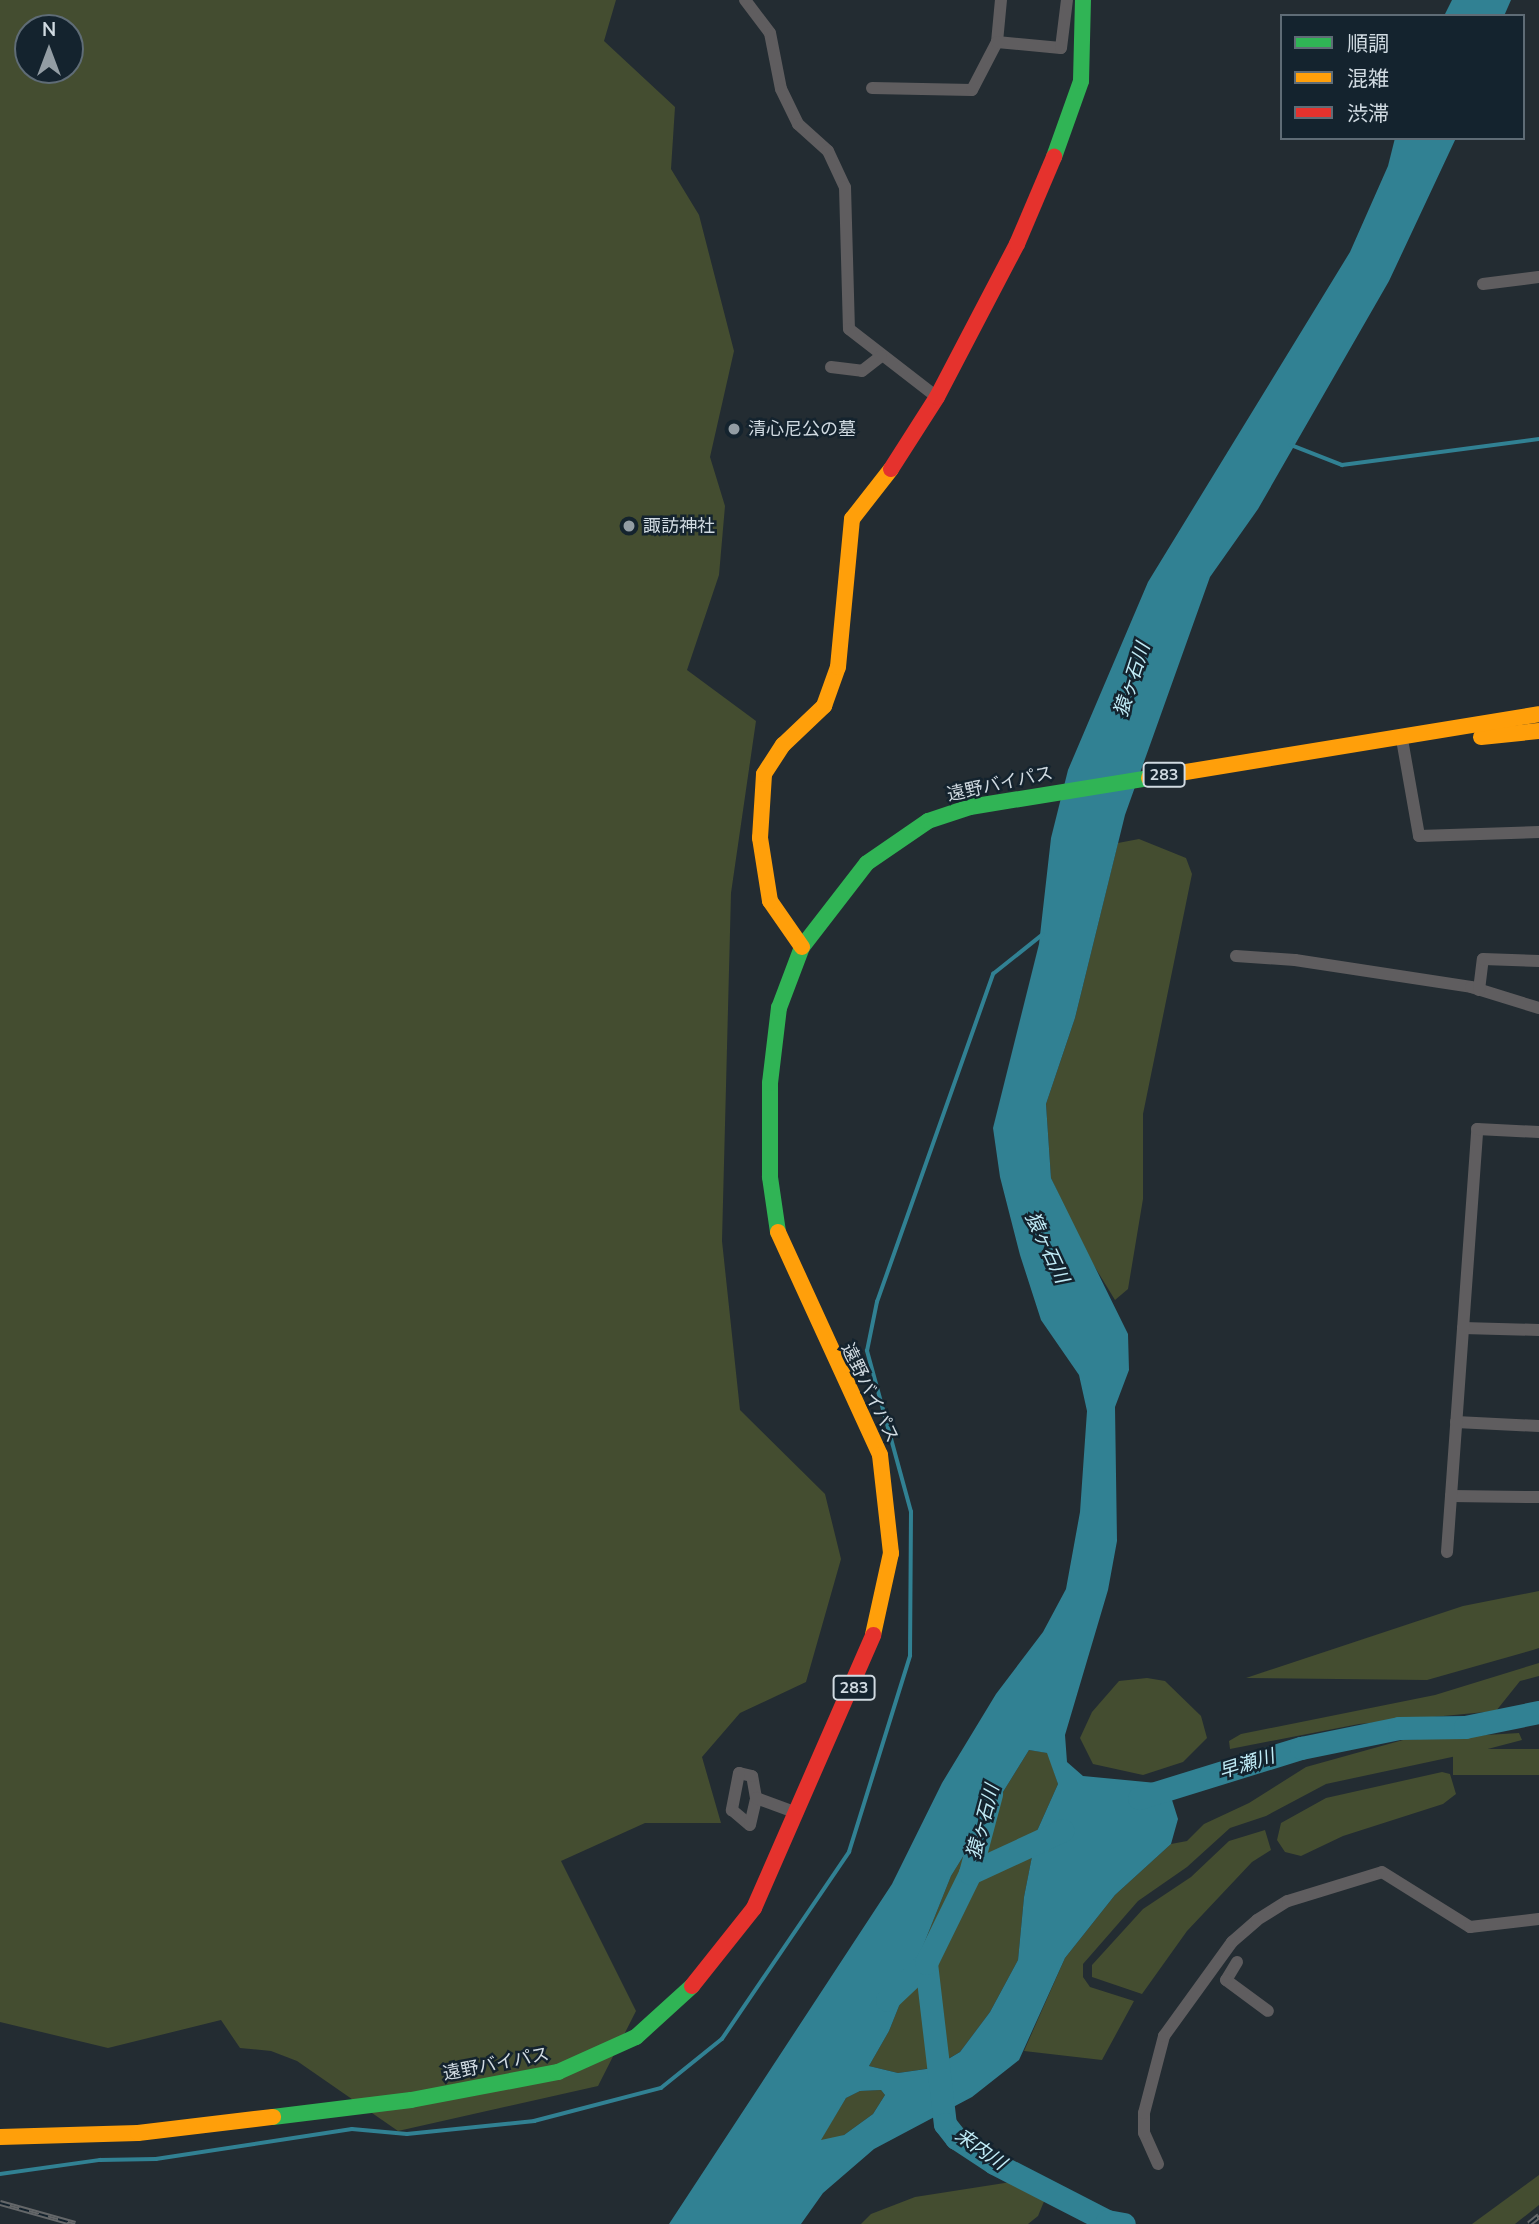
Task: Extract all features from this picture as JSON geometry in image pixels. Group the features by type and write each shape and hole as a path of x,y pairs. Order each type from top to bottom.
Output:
{"main road":[{"path":"802,947 770,901 760,838 764,774 783,745 824,706 838,667 852,519 887,476 937,397 1017,244 1071,117 1080,81 1083,0"},
{"name":"遠野バイパス","path":"0,2137 96,2137 165,2129 411,2100 558,2072 636,2037 704,1975 754,1908 861,1672 880,1615 891,1553 890,1515 880,1455 779,1241 770,1177 769,1083 779,1008 802,947 867,863 928,821 970,807 1539,714"},
{"name":"遠野バイパス","path":"1294,756 1539,731"}],"street":[{"path":"745,0 770,33 781,89 798,124 828,151 845,187 849,329 937,397"},
{"path":"872,88 972,90 997,42 1001,0"},
{"path":"997,42 1061,48 1067,0"},
{"path":"1483,284 1539,277"},
{"path":"831,367 862,371 881,356"},
{"path":"1403,745 1419,836 1539,832"},
{"path":"1236,956 1295,960 1479,990 1539,1008"},
{"path":"1479,990 1483,959 1539,961"},
{"path":"1447,1552 1477,1129 1539,1132"},
{"path":"1463,1328 1539,1330"},
{"path":"1456,1422 1539,1426"},
{"path":"1451,1496 1539,1497"},
{"path":"756,1798 797,1813"},
{"path":"1158,2164 1144,2133 1144,2113 1164,2036 1233,1942 1257,1920 1288,1901 1382,1871 1470,1927 1539,1919"},
{"path":"1237,1962 1226,1980 1268,2011"}],"green space":[{"path":"0,0 616,0 604,41 675,107 671,169 699,215 734,351 710,457 725,506 719,575 687,670 756,721 731,893 722,1241 740,1410 825,1494 841,1559 806,1682 740,1713 702,1757 721,1823 645,1823 561,1861 636,2011 598,2086 398,2131 297,2061 271,2051 240,2048 221,2020 108,2048 0,2022"},
{"path":"1139,839 1186,858 1192,874 1143,1114 1143,1199 1128,1289 1115,1300 1082,1246 1051,1178 1046,1104 1075,1018 1118,843"},
{"path":"1539,1591 1539,1648 1533,1650 1427,1680 1246,1678 1463,1606"},
{"path":"1539,1663 1539,1676 1520,1681 1496,1711 1359,1724 1230,1749 1229,1741 1241,1734 1435,1695"},
{"path":"1147,1678 1165,1681 1201,1716 1207,1738 1183,1762 1143,1775 1093,1764 1080,1738 1092,1712 1119,1681"},
{"path":"1519,1733 1522,1740 1326,1784 1266,1816 1230,1828 1187,1867 1138,1901 1083,1964 1083,1977 1090,1987 1134,2001 1102,2060 1024,2051 1065,1958 1115,1895 1171,1844 1187,1841 1204,1824 1249,1803 1306,1767 1403,1740"},
{"path":"1453,1749 1539,1749 1539,1775 1453,1775"},
{"path":"1029,1750 1048,1753 1058,1784 1037,1831 1024,1897 1018,1960 990,2012 960,2052 932,2068 898,2073 869,2066 889,2031 951,1876"},
{"path":"1442,1772 1450,1774 1456,1794 1443,1804 1343,1836 1301,1856 1285,1852 1277,1840 1281,1823 1326,1798"},
{"path":"1265,1830 1271,1850 1252,1862 1187,1931 1142,1994 1092,1977 1092,1965 1143,1909 1191,1877 1229,1841"},
{"path":"881,2090 885,2095 873,2114 844,2135 825,2143 820,2140 846,2098 860,2091"},
{"path":"1539,2175 1539,2205 1515,2224 1472,2224"},
{"path":"1011,2182 1045,2199 1038,2216 1028,2224 861,2224 871,2214 915,2197"}],"water":[{"path":"1452,0 1511,0 1505,14 1445,14"},
{"path":"1394,140 1455,140 1389,281 1258,509 1210,577 1125,815 1075,1018 1046,1104 1051,1178 1128,1334 1129,1370 1115,1407 1117,1541 1108,1590 1065,1735 1067,1762 1083,1776 1167,1784 1178,1819 1171,1844 1115,1895 1065,1958 1019,2060 972,2097 874,2149 823,2193 801,2224 669,2224 892,1884 942,1783 996,1694 1043,1632 1066,1589 1080,1512 1087,1411 1079,1375 1041,1320 1020,1255 1000,1177 993,1128 1039,944 1051,838 1068,770 1148,582 1350,252 1388,166","holes":["1029,1750 1047,1753 1058,1784 1037,1831 1024,1897 1018,1960 990,2012 960,2052 933,2068 898,2073 869,2066 889,2031 951,1876","881,2090 885,2095 873,2114 844,2135 821,2140 846,2098 860,2091"]}],"waterway":[{"path":"1291,445 1342,465 1539,439"},
{"path":"0,2174 100,2160 156,2159 352,2129 407,2134 534,2121 661,2088 722,2039 849,1852 910,1656 911,1512 867,1351 877,1302 993,974 1042,935"},
{"name":"早瀬川","path":"1139,1798 1301,1748 1399,1728 1465,1727 1539,1712"},
{"name":"猿ヶ石川","path":"887,2000 926,1963 970,1873 991,1794"},
{"name":"早瀬川","path":"970,1873 1063,1830"},
{"name":"来内川","path":"926,1963 945,2124 956,2138 994,2163 1107,2221 1124,2224"}],"railway":[{"path":"0,2203 75,2224"},
{"path":"1529,2224 1539,2216"}],"traffic: fast":[{"path":"1054,157 1081,81 1083,0"},
{"path":"778,1232 770,1177 770,1083 779,1008 802,947 867,863 928,821 970,807 1149,778"},
{"path":"273,2117 411,2100 558,2072 636,2037 692,1986"}],"traffic: slow":[{"path":"802,947 770,901 760,838 764,774 783,745 824,706 838,667 852,519 891,469"},
{"path":"1149,778 1539,714"},
{"path":"1481,737 1539,731"},
{"path":"778,1232 880,1455 891,1553 873,1635"},
{"path":"0,2137 138,2133 273,2117"}],"traffic: jam":[{"path":"891,469 937,397 1017,244 1054,157"},
{"path":"692,1986 754,1908 873,1635"}],"place":[{"name":"清心尼公の墓","path":"734,429"},
{"name":"諏訪神社","path":"629,526"}]}
